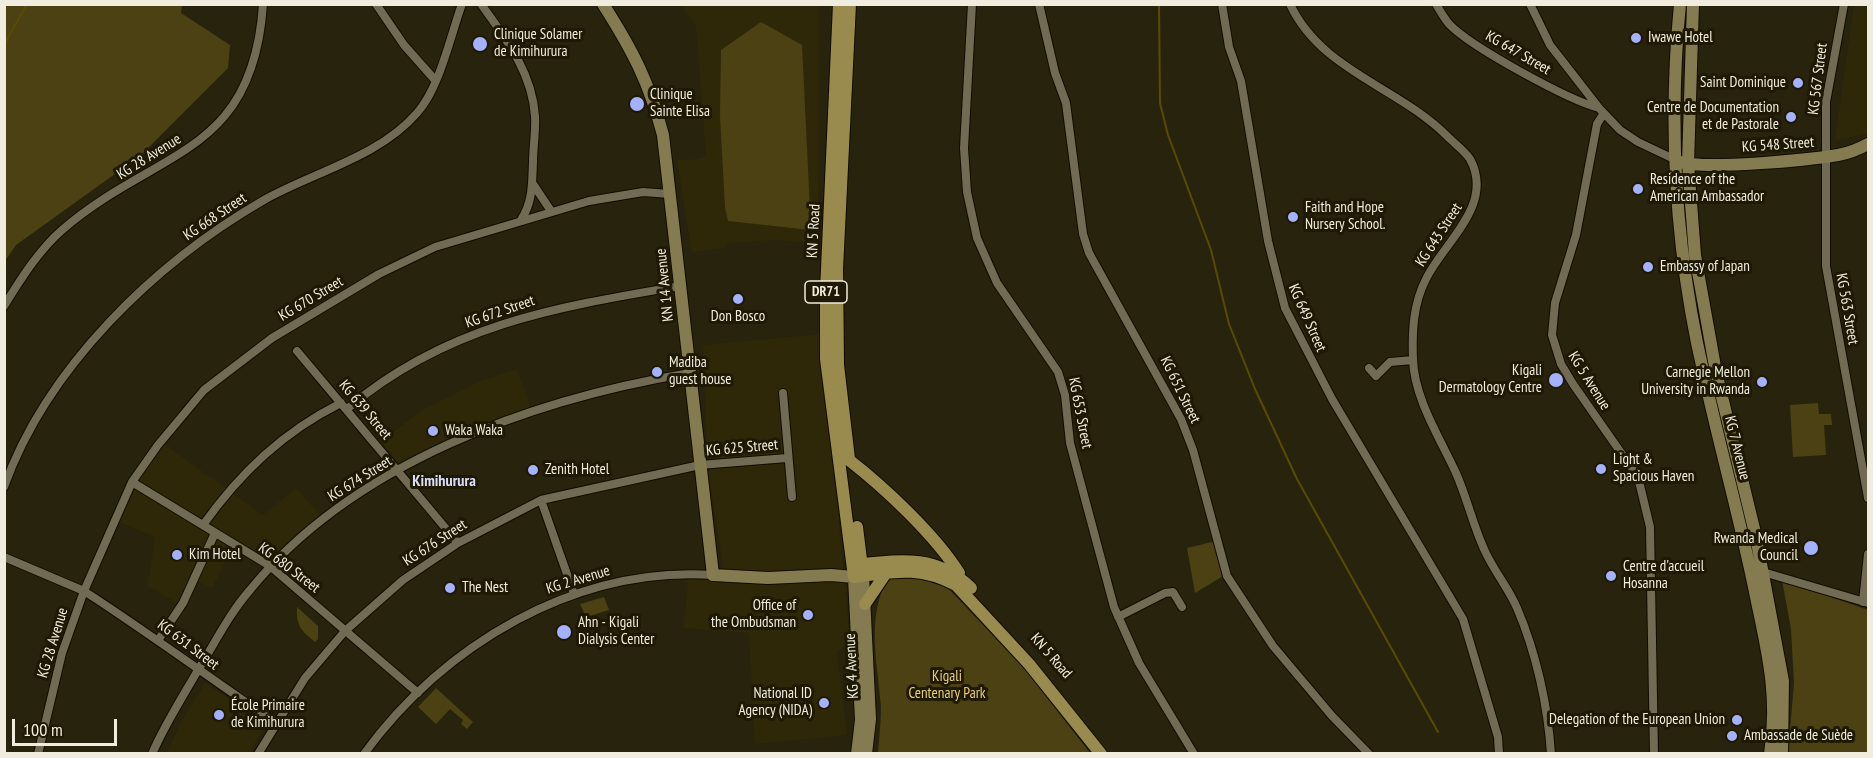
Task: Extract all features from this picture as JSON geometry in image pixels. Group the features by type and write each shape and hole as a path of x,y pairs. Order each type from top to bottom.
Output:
{"main road":[{"name":"KN 14 Avenue","path":"603,4 630,46 651,92 663,135 713,574"},
{"name":"KN 5 Road","path":"839,4 826,291 826,359 858,571"},
{"name":"KN 5 Road","path":"850,4 837,269 838,365 858,571"},
{"name":"KG 7 Avenue","path":"1680,4 1676,95 1682,162 1700,294 1763,572 1784,681 1782,753"},
{"name":"KG 7 Avenue","path":"1694,4 1679,223 1703,372 1742,529 1774,684 1774,727 1770,753"},
{"name":"KG 548 Street","path":"1682,162 1825,157 1847,153 1869,144"},
{"path":"849,460 873,479 941,549 964,582"},
{"name":"KN 5 Road","path":"858,571 921,562 946,568 964,582 1041,665 1111,753"},
{"name":"KN 5 Road","path":"858,571 885,573 914,570 926,572 956,585 1029,664 1101,753"},
{"name":"KG 2 Avenue","path":"713,574 768,578 831,575 858,571"},
{"name":"KG 4 Avenue","path":"857,753 861,720 865,604 858,571"},
{"name":"KG 4 Avenue","path":"858,571 862,665 870,719 866,753"},
{"path":"865,604 885,573"}],"street":[{"name":"KG 28 Avenue","path":"4,306 37,256 63,229 197,143 229,112 249,77 261,38 263,4"},
{"path":"375,4 404,45 435,80"},
{"name":"KG 668 Street","path":"4,487 24,437 63,376 93,340 130,303 195,245 245,213 394,134 423,105 435,80 462,4"},
{"path":"481,4 517,56 531,87 535,118 532,184 529,203 521,220"},
{"name":"KG 653 Street","path":"972,4 964,148 971,215 977,238 998,283 1039,342 1062,383 1070,443 1118,616 1139,663 1194,753"},
{"name":"KG 651 Street","path":"1039,4 1053,64 1066,103 1083,234 1089,253 1181,419 1193,450 1227,576 1273,646 1332,717 1369,753"},
{"name":"KG 649 Street","path":"1222,4 1230,47 1245,102 1268,241 1285,308 1332,399 1440,579 1468,633 1498,737 1499,753"},
{"name":"KG 643 Street","path":"1290,4 1308,35 1332,57 1416,111 1440,129 1470,159 1476,188 1475,204 1425,280 1415,310 1413,360 1419,391 1459,480 1482,546 1500,575 1521,619 1537,671 1551,753"},
{"name":"KG 647 Street","path":"1436,4 1449,24 1471,41 1564,94 1601,111"},
{"path":"1530,4 1550,45 1601,111 1620,130 1638,142 1682,162"},
{"name":"KG 567 Street","path":"1825,157 1826,102 1844,4"},
{"name":"KG 5 Avenue","path":"1601,111 1576,235 1555,303 1552,335 1561,364 1634,469 1645,497 1650,527 1654,753"},
{"name":"KG 563 Street","path":"1825,157 1826,266 1869,498"},
{"path":"532,184 550,211"},
{"name":"KG 670 Street","path":"84,591 132,482 158,445 204,390 272,338 408,259 435,247 550,211 633,193 670,194"},
{"name":"KG 672 Street","path":"203,525 229,488 272,447 304,424 344,406 420,359 489,327 535,313 680,286"},
{"name":"KG 639 Street","path":"297,351 458,543"},
{"path":"1370,368 1376,376 1390,362 1413,360"},
{"name":"KG 674 Street","path":"152,753 170,717 238,604 270,567 332,512 399,471 483,430 598,392 690,374"},
{"path":"783,393 792,496"},
{"name":"KG 625 Street","path":"700,465 787,458"},
{"name":"KG 676 Street","path":"258,753 305,678 345,631 403,580 458,543 541,500 700,465"},
{"name":"KG 680 Street","path":"132,482 270,567 418,693"},
{"path":"541,500 574,594"},
{"path":"159,639 183,603 215,533"},
{"path":"1763,572 1866,602 1869,554"},
{"path":"4,557 84,591"},
{"name":"KG 2 Avenue","path":"364,753 381,730 418,693 453,662 503,627 574,594 664,576 713,574"},
{"name":"KG 28 Avenue","path":"38,753 62,653 84,591"},
{"name":"KG 631 Street","path":"84,591 159,639 198,670 276,723"},
{"path":"1118,616 1165,593 1173,592 1182,607"}],"shaded area":[{"path":"682,5 819,5 818,243 774,240 726,243 724,248 692,252 677,160 700,159 706,155 696,27"},
{"path":"1854,5 1868,5 1868,134 1835,140"},
{"path":"821,334 850,642 837,652 847,735 755,744 749,633 684,628 688,578 725,578 708,471 703,345"},
{"path":"517,369 531,409 459,435 400,466 381,441 421,411 483,380"},
{"path":"164,444 263,515 296,488 321,516 270,561 236,540 212,588 190,577 177,603 148,586 155,537 117,521 139,480"},
{"name":"École Primaire de Kimihurura","path":"205,683 265,723 250,753 167,753 182,720"}],"green space":[{"path":"5,4 182,5 181,13 230,45 228,68 140,156 16,245 5,261"},
{"path":"761,22 802,45 811,230 728,221 725,207 720,116 721,50"},
{"path":"1818,403 1819,414 1831,414 1832,425 1824,425 1826,455 1793,457 1790,405"},
{"path":"1216,541 1228,573 1195,593 1187,548"},
{"name":"Kigali Centenary Park","path":"922,575 946,586 1023,667 1090,753 878,753 881,707 875,640 877,607 889,577"},
{"path":"1782,580 1868,610 1868,753 1788,753 1794,683 1791,629"},
{"path":"604,597 609,610 586,617 580,604"},
{"path":"297,607 318,626 318,639 315,642 300,627"},
{"path":"436,688 473,722 467,729 461,724 463,720 450,709 436,724 418,707"}],"waterway":[{"path":"4,45 27,4"},
{"path":"1159,4 1160,103 1168,135 1211,250 1229,324 1255,389 1297,479 1438,732"}],"place":[{"name":"Iwawe Hotel","path":"1636,38"},
{"name":"Clinique Solamer de Kimihurura","path":"480,44"},
{"name":"Saint Dominique","path":"1798,83"},
{"name":"Clinique Sainte Elisa","path":"637,104"},
{"name":"Centre de Documentation et de Pastorale","path":"1791,117"},
{"name":"Residence of the American Ambassador","path":"1638,189"},
{"name":"Faith and Hope Nursery School.","path":"1293,217"},
{"name":"Embassy of Japan","path":"1648,267"},
{"name":"Don Bosco","path":"738,299"},
{"name":"Madiba guest house","path":"657,372"},
{"name":"Kigali Dermatology Centre","path":"1556,380"},
{"name":"Carnegie Mellon University in Rwanda","path":"1762,382"},
{"name":"Waka Waka","path":"433,431"},
{"name":"Light & Spacious Haven","path":"1601,469"},
{"name":"Zenith Hotel","path":"533,470"},
{"name":"Rwanda Medical Council","path":"1811,548"},
{"name":"Kim Hotel","path":"177,555"},
{"name":"Centre d'accueil Hosanna","path":"1611,576"},
{"name":"The Nest","path":"450,588"},
{"name":"Office of the Ombudsman","path":"808,615"},
{"name":"Ahn - Kigali Dialysis Center","path":"564,632"},
{"name":"National ID Agency (NIDA)","path":"824,703"},
{"name":"École Primaire de Kimihurura","path":"219,715"},
{"name":"Delegation of the European Union","path":"1737,720"},
{"name":"Ambassade de Suède","path":"1732,736"}],"district":[{"name":"Kimihurura","path":"444,481"}]}
